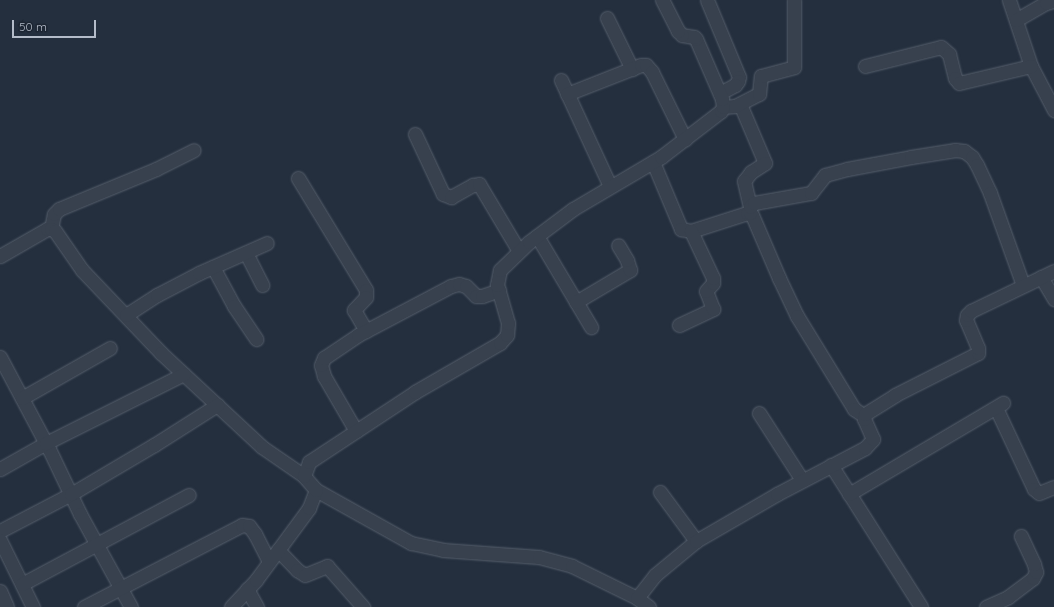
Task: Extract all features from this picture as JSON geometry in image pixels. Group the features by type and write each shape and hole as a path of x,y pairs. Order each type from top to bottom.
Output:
{"street":[{"path":"662,0 678,31 682,35 694,36 696,39 720,94 723,107"},
{"path":"707,0 739,77 735,85 720,94"},
{"path":"304,476 309,462 415,392 500,343 507,335 508,323 497,285 500,270 519,251 573,209 653,162 714,117 723,107 731,107 740,104 760,92 761,76 794,67 795,44 792,2 794,0"},
{"path":"1009,0 1031,66 1054,110"},
{"path":"1016,20 1054,1"},
{"path":"607,18 632,69"},
{"path":"865,66 942,47 949,54 955,78 959,82 1031,66"},
{"path":"567,94 641,65 650,67 685,139"},
{"path":"561,80 610,186"},
{"path":"637,598 655,575 696,541 802,480 865,448 870,443 872,437 863,415 854,409 797,316 778,278 750,210 744,181 751,172 765,162 740,104"},
{"path":"415,134 443,194 451,197 473,185 479,184 519,251"},
{"path":"51,229 54,214 59,210 156,169 194,150"},
{"path":"653,162 678,224 685,231 691,231 750,210 754,203 811,193 825,175 847,169 955,150 964,150 975,161 990,193 1023,285"},
{"path":"298,178 366,290 366,296 354,310 366,331"},
{"path":"0,256 46,229 55,231 82,270 126,315 160,353 262,447 304,476 316,490 411,543 443,550 539,557 572,566 637,598 649,607"},
{"path":"680,325 713,309 706,291 713,283 713,278 691,231"},
{"path":"537,236 591,327"},
{"path":"126,315 157,295 212,267 267,243"},
{"path":"576,302 630,270 627,260 618,245"},
{"path":"246,253 262,284"},
{"path":"212,267 234,306 256,339"},
{"path":"863,415 895,395 978,353 978,348 966,320 967,315 971,311 1054,271"},
{"path":"1041,277 1054,299"},
{"path":"356,431 324,376 321,365 324,358 366,331 451,286 460,284 466,286 476,296 482,296 499,290"},
{"path":"22,398 110,348"},
{"path":"0,358 46,442 71,494 131,607"},
{"path":"0,469 46,442 184,374"},
{"path":"0,531 71,494 154,445 217,405"},
{"path":"849,494 999,405 1034,489 1039,493 1054,487"},
{"path":"759,413 802,480"},
{"path":"831,465 921,607"},
{"path":"231,607 269,562 309,508 316,490"},
{"path":"660,492 696,541"},
{"path":"22,584 189,495"},
{"path":"84,607 242,525 249,526 255,534 269,562"},
{"path":"986,607 1008,597 1033,578 1036,572 1034,564 1021,536"},
{"path":"0,540 34,607"},
{"path":"278,550 297,570 305,575 327,566 363,607"},
{"path":"247,589 258,607"}]}
